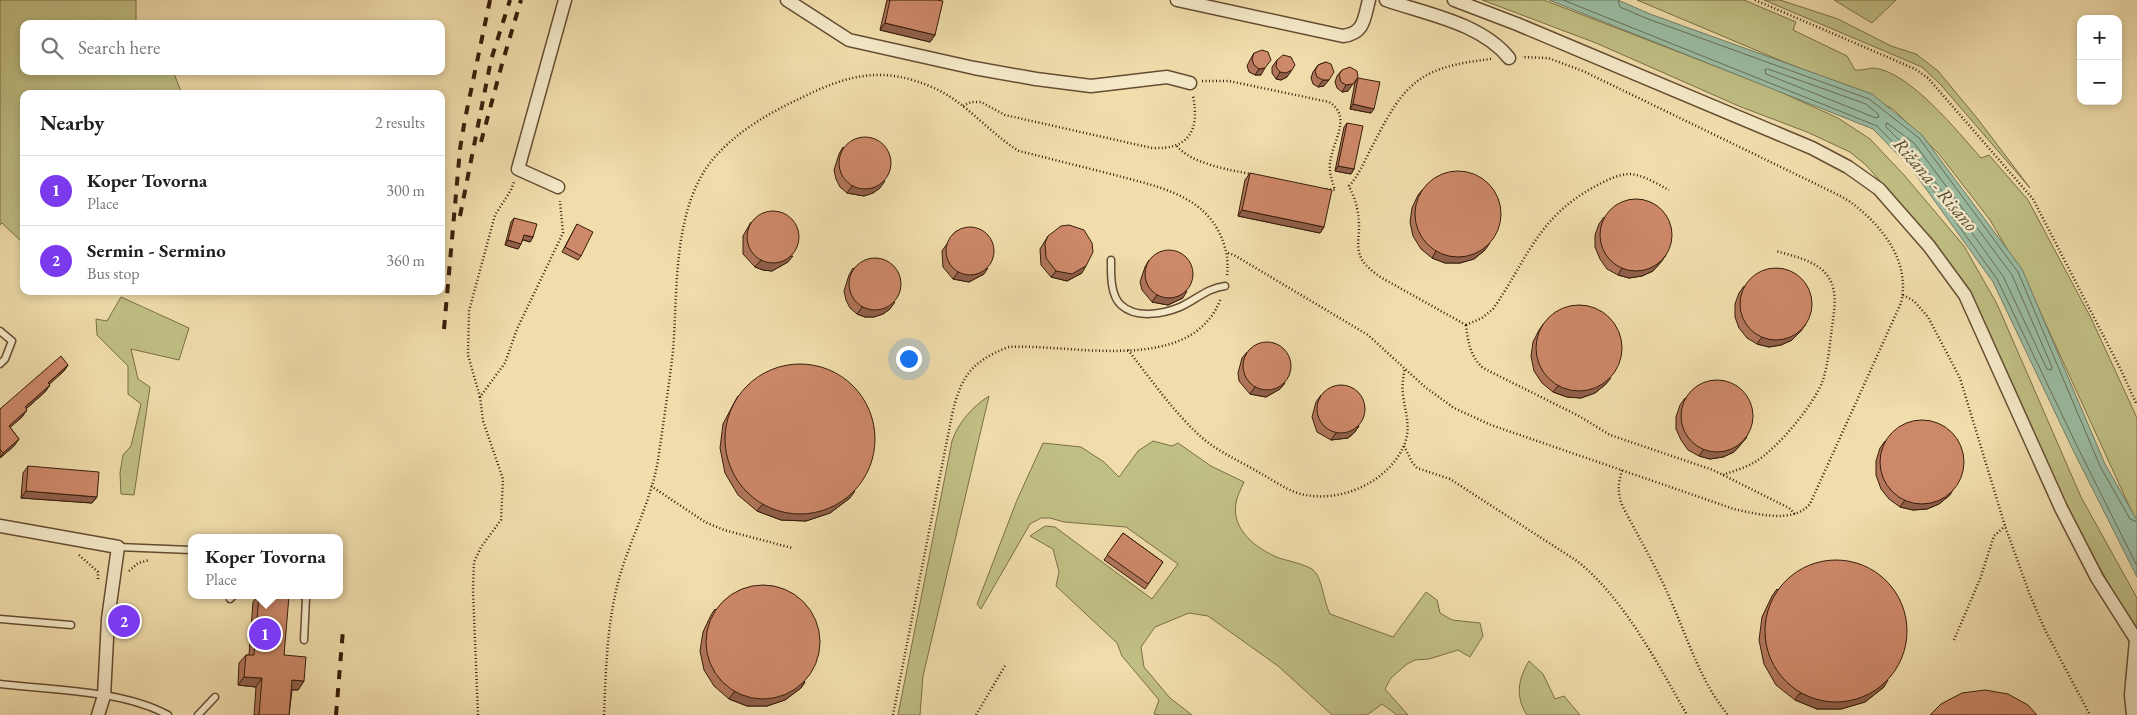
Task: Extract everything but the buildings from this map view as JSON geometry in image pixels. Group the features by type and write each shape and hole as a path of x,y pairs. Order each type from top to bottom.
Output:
{"street":[{"path":"558,188 518,170 565,0"},
{"path":"788,0 849,40 974,68 1091,86 1167,77 1190,83"},
{"path":"1177,0 1343,36 1353,35 1359,31 1369,0"},
{"path":"1386,0 1452,22 1476,33 1503,50 1510,58"},
{"path":"1454,0 1517,24 1812,148 1848,168 1879,189 1928,246 1965,295 2061,508 2097,578 2137,641 2131,695 2133,715"},
{"path":"0,526 118,547 108,619 104,696 98,715"}],"lane":[{"path":"1111,260 1114,290 1120,304 1132,311 1152,314 1170,311 1194,300 1213,288 1225,286"},
{"path":"0,331 12,341 4,360 0,364"},
{"path":"118,547 188,550"},
{"path":"304,640 306,599"},
{"path":"0,619 71,625"},
{"path":"0,684 104,696 149,705 168,715"},
{"path":"198,715 215,697"}],"path":[{"path":"1755,0 1916,69 1928,78 2032,199 2120,368 2137,406"},
{"path":"1228,253 1368,335 1425,387 1454,408 1472,417 1535,441 1734,509 1755,514 1795,514 1805,510 1810,504 1898,314 1903,295 1902,273 1899,261 1890,244 1878,226 1848,201 1583,71 1548,58 1510,58"},
{"path":"1493,59 1432,71 1419,78 1394,105 1360,170 1349,186 1358,209 1357,240 1362,261 1369,270 1382,278 1446,312 1466,325 1470,351 1474,360 1483,368 1580,416 1619,439 1684,459 1723,475 1789,508 1795,514"},
{"path":"604,715 608,644 616,591 659,456 669,380 683,230 690,204 700,180 713,160 727,144 758,120 832,83 867,74 906,78 934,88 963,106 1004,142 1019,151 1176,192 1205,212 1215,224 1228,253 1225,286 1217,308 1189,336 1174,343 1158,348 1128,350 1008,347 991,354 966,375 957,391 893,715"},
{"path":"963,106 971,102 981,102 1005,115 1152,148 1166,149 1177,146 1186,140 1195,124 1195,106 1190,83 1229,81 1329,102 1336,106 1340,112 1340,126 1330,161 1330,171 1335,190 1325,190"},
{"path":"1177,146 1182,154 1194,159 1258,176"},
{"path":"478,715 473,590 474,562 481,547 500,520 503,479 483,421 480,397 468,355 469,311 496,215 511,190 518,170"},
{"path":"1466,325 1482,318 1493,309 1538,234 1551,219 1587,191 1616,177 1630,174 1643,177 1669,190"},
{"path":"480,397 505,363 517,329 563,233 558,188"},
{"path":"1723,475 1754,463 1767,454 1797,420 1823,380 1832,330 1833,288 1829,277 1819,268 1776,250"},
{"path":"1903,295 1922,309 1954,366 1968,404 2004,526 2045,630 2090,715"},
{"path":"1128,350 1199,436 1300,494 1328,496 1359,489 1381,474 1404,446 1408,432 1408,417 1402,383 1405,368"},
{"path":"1404,446 1417,468 1450,479 1577,561 1595,575 1609,591 1639,636 1686,715"},
{"path":"1622,470 1618,482 1619,497 1623,507 1667,592 1714,694 1728,715"},
{"path":"651,486 705,522 724,530 792,548"},
{"path":"1954,640 1980,579 1994,536 2004,526"},
{"path":"71,553 80,555 98,572 98,580"},
{"path":"126,574 138,563 158,558"},
{"path":"976,715 1006,664"}],"shaded area":[{"path":"0,0 136,0 136,20 20,20 20,75 175,75 180,90 20,90 20,240 2,223 0,225"},
{"path":"1482,0 1544,0 1772,88 1838,118 1870,139 1904,175 1964,246 1997,304 2081,497 2137,598 2137,633 2066,509 1934,243 1866,165 1850,152 1807,132 1741,107 1596,43"},
{"path":"1637,0 1744,0 1796,22 1793,30 1847,56 1855,70 1874,68 1888,72 1903,80 1918,91 1947,119 1981,158 1989,155 2028,200 2091,318 2137,418 2137,523 2026,281 1990,220 1939,154 1893,109 1844,85 1784,62"},
{"path":"1764,0 1780,0 1838,19 1891,46 1916,54 1938,71 1977,118 2030,188 1941,85 1922,67"},
{"path":"1834,0 1896,0 1872,23"},
{"path":"121,297 189,328 179,360 131,349 138,379 150,387 134,495 121,494 120,473 123,455 131,446 141,404 128,394 128,366 97,335 96,319 107,321"},
{"path":"989,396 923,676 920,715 898,715 952,441 958,428 967,416"},
{"path":"1153,441 1172,446 1178,443 1211,466 1244,482 1239,492 1236,513 1242,530 1254,544 1262,549 1279,558 1312,569 1321,583 1330,614 1393,637 1426,592 1437,600 1440,613 1452,620 1480,623 1483,636 1470,657 1458,650 1429,659 1415,660 1407,664 1391,678 1385,689 1408,715 1397,715 1382,704 1367,715 1332,715 1278,666 1208,616 1189,613 1155,627 1141,647 1144,667 1170,698 1192,715 1154,714 1159,700 1122,656 1117,643 1056,586 1059,572 1053,549 1030,536 1045,526 1055,527 1152,599 1178,564 1126,527 1064,522 1050,518 1041,518 1030,524 981,609 977,604 1017,500 1043,443 1081,447 1104,462 1119,477 1138,451"},
{"path":"1529,661 1543,674 1555,699 1564,696 1580,715 1527,715 1521,702 1519,688 1522,674"}],"water":[{"name":"Rižana - Risano","path":"1549,0 1618,0 1650,14 1872,94 1922,135 2022,269 2105,464 2137,520 2137,577 2072,448 1993,282 1911,168 1873,129"}],"railway":[{"path":"444,329 460,149 490,0"},
{"path":"460,216 491,60 510,0"},
{"path":"481,142 521,0"},
{"path":"336,715 343,630"}],"place":[{"name":"Sermin - Sermino","path":"124,621"},
{"name":"Koper Tovorna","path":"265,634"}]}
